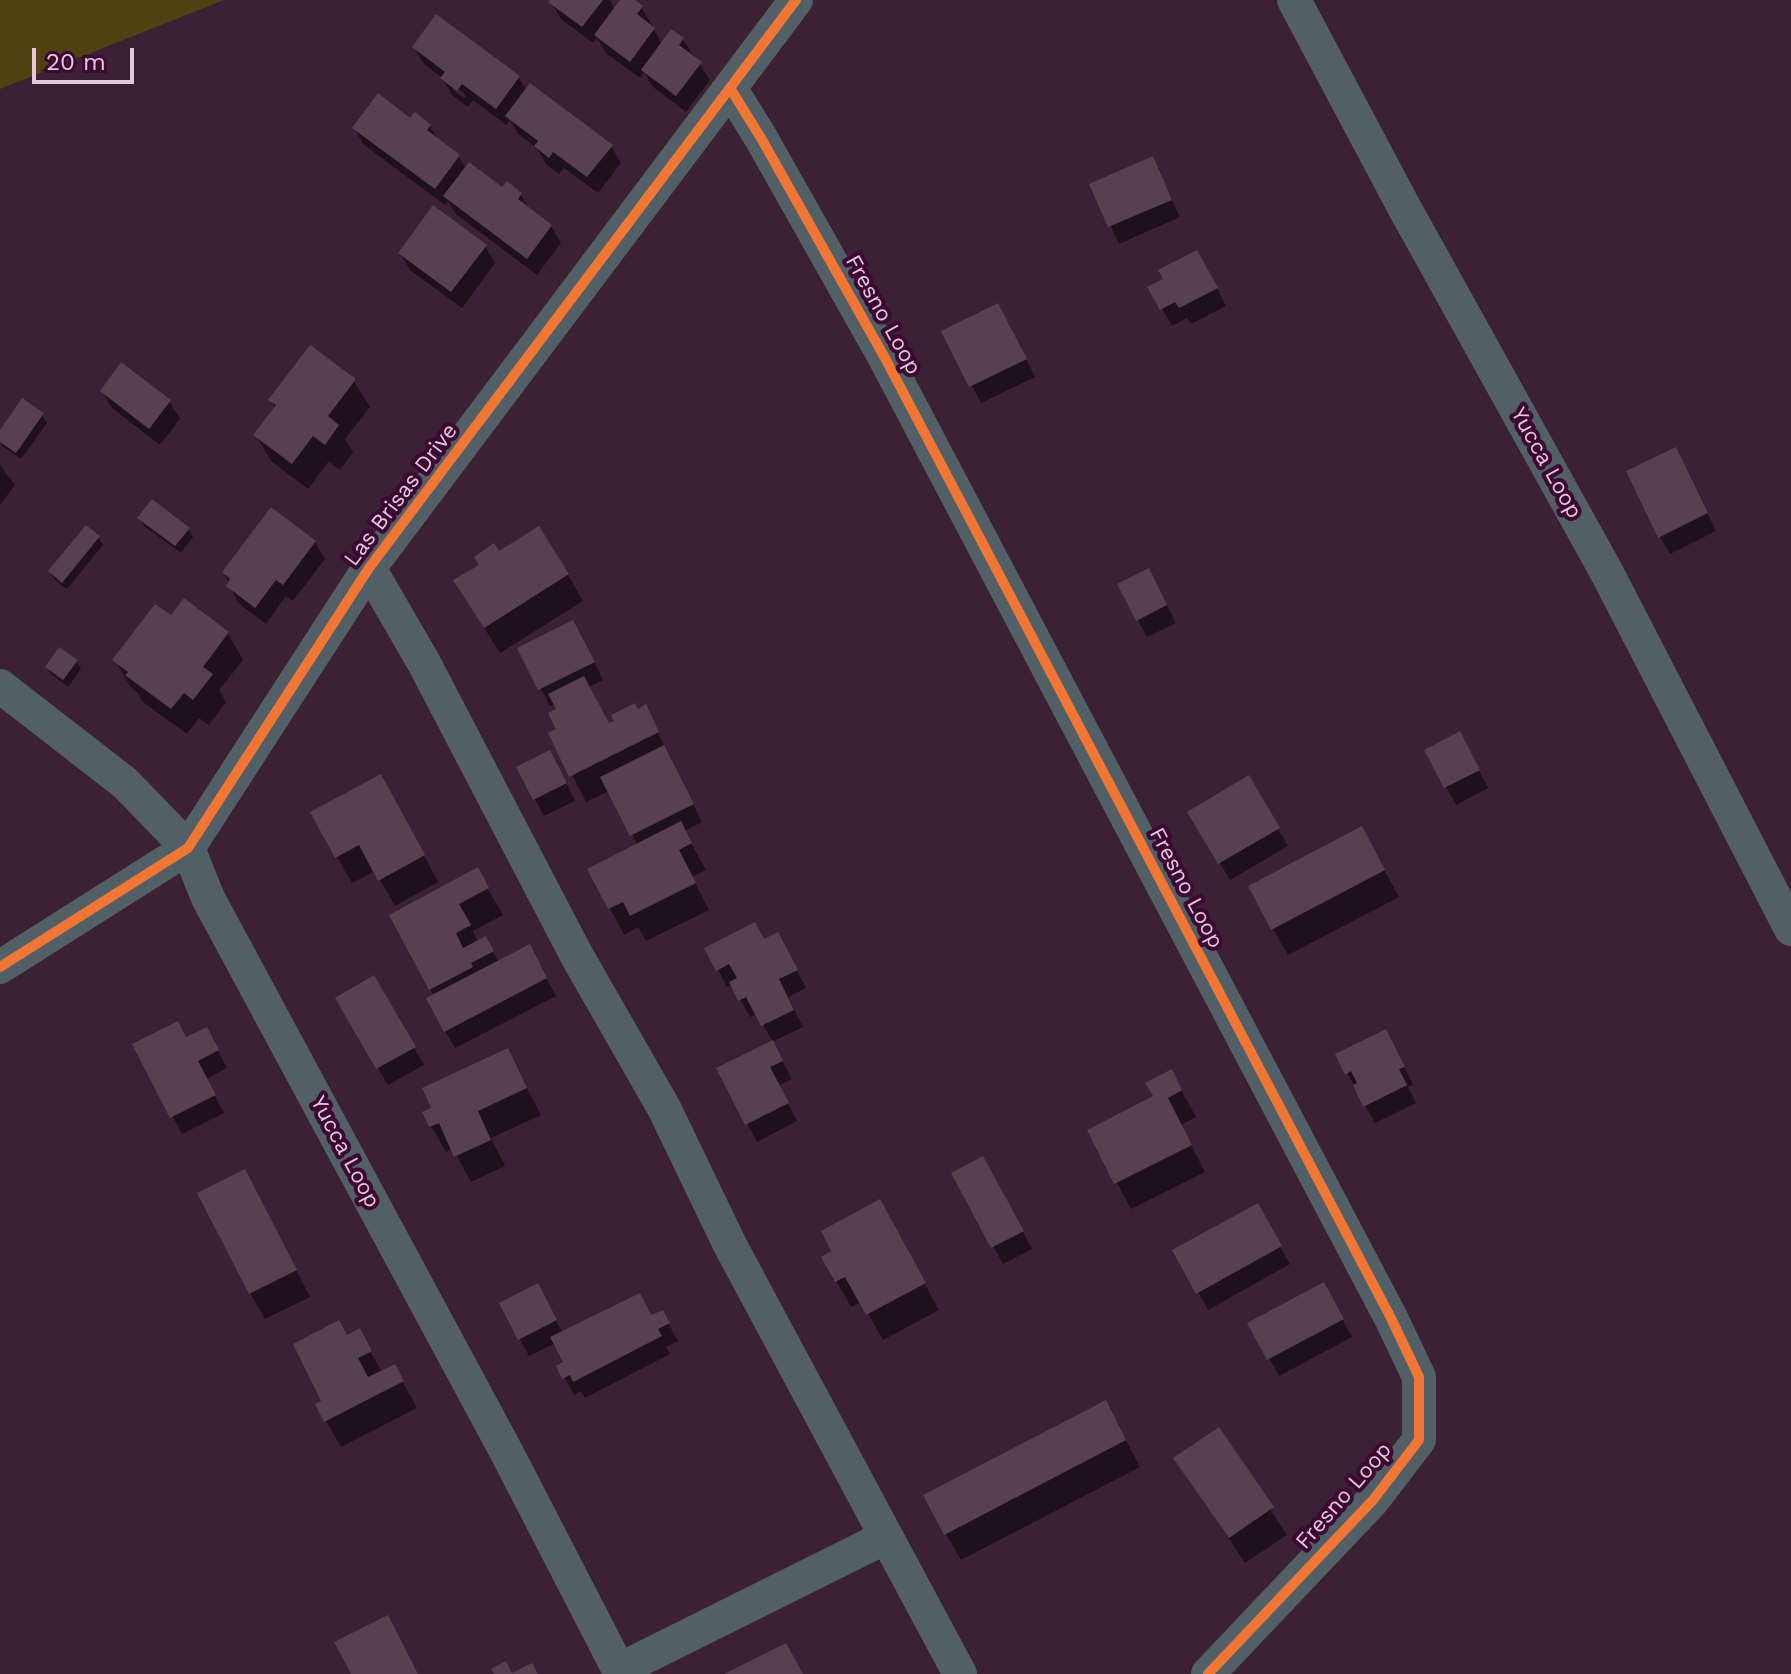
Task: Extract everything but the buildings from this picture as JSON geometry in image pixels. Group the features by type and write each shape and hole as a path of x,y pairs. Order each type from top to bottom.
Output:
{"street":[{"name":"Las Brisas Drive","path":"0,967 188,848 369,568 796,0"},
{"name":"Yucca Loop","path":"1294,0 1411,221 1606,571 1791,929"},
{"name":"Fresno Loop","path":"730,88 885,358 1391,1318 1419,1377 1419,1440 1373,1500 1208,1674"},
{"path":"369,568 424,663 577,956 664,1108 730,1245 960,1674"},
{"name":"Yucca Loop","path":"0,686 125,783 188,848 208,898 500,1439 620,1672"},
{"path":"620,1672 886,1537"}],"shaded area":[{"path":"0,0 224,0 0,89"}],"cycle path":[{"path":"0,967 188,848 369,568 796,0"},
{"path":"730,88 885,358 1391,1318 1419,1377 1419,1440 1373,1500 1208,1674"}]}
